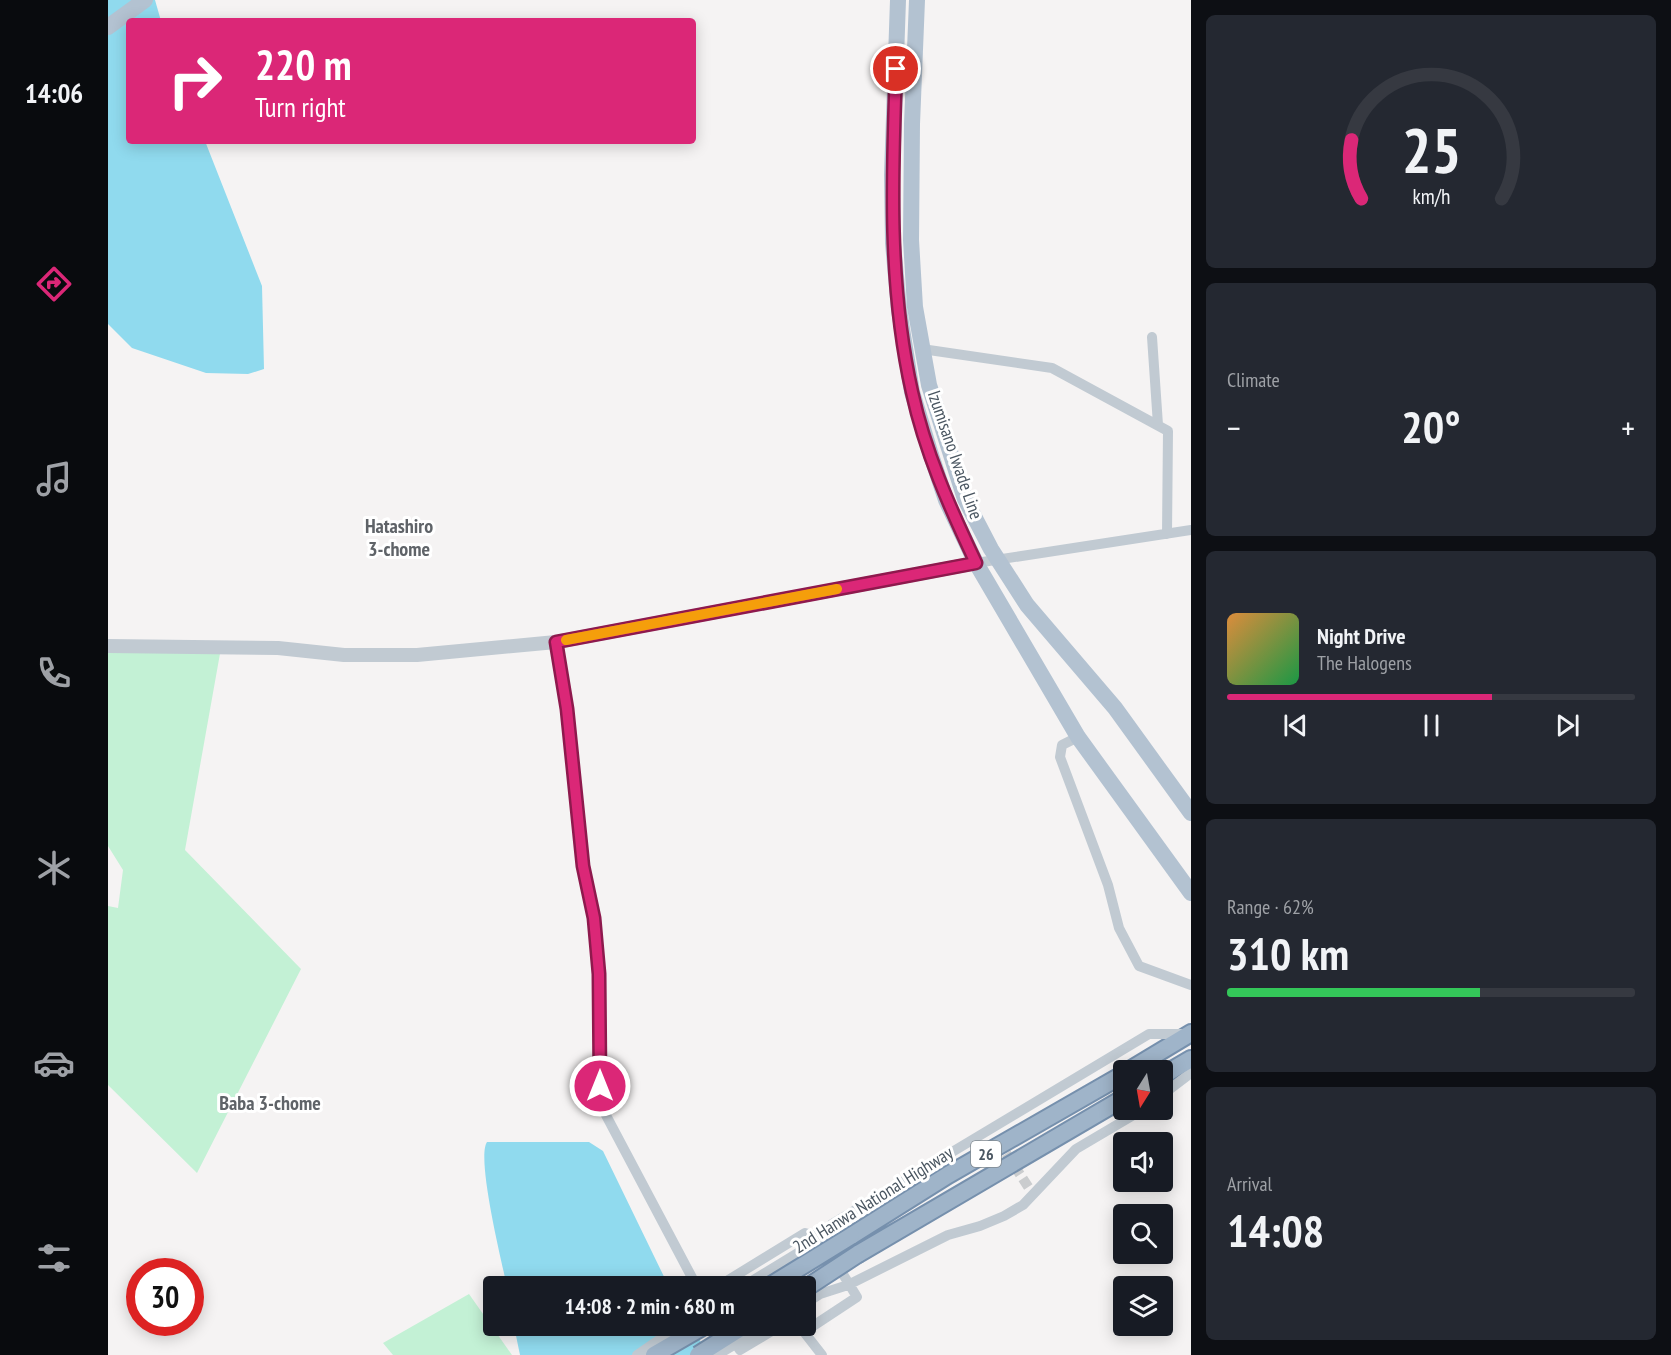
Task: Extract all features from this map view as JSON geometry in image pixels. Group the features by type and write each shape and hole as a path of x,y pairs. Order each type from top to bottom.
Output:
{"highway":[{"path":"1146,1060 1190,1034"},
{"path":"1173,1070 1191,1059"},
{"name":"2nd Hanwa National Highway","path":"786,1276 948,1176 1113,1080"},
{"name":"26","path":"816,1289 858,1254 1113,1104"},
{"path":"654,1355 687,1336"},
{"path":"698,1355 728,1336"}],"main road":[{"path":"108,27 145,0"},
{"name":"Izumisano Iwade Line","path":"898,0 892,175 893,243 899,310 912,392 931,455 946,500 976,563 1077,737 1191,893"},
{"name":"Izumisano Iwade Line","path":"917,0 910,240 915,307 929,385 965,499 998,560 1027,605 1115,708 1191,813"}],"street":[{"path":"1152,337 1158,425"},
{"path":"922,349 1052,368 1168,431 1167,534"},
{"path":"108,646 278,648 344,655 417,655 556,642 976,563 1191,530"},
{"path":"556,642 567,709 583,866 596,929 599,974 599,1102 691,1276"},
{"path":"1077,737 1062,745 1060,757 1108,885 1119,928 1139,966 1191,985"},
{"path":"760,1276 801,1251 820,1237 832,1224 1149,1034 1190,1034"},
{"path":"1173,1087 1191,1073"},
{"path":"816,1305 848,1285 948,1234 981,1226 1023,1205 1031,1191 1061,1161 1076,1149 1125,1120"},
{"path":"990,1129 998,1140"},
{"path":"735,1276 806,1233 820,1237 857,1297 804,1332 822,1355"},
{"path":"816,1290 848,1285"},
{"path":"637,1355 665,1336"},
{"path":"730,1336 740,1350 763,1336"},
{"path":"717,1355 749,1336"}],"green space":[{"path":"108,646 221,648 185,850 301,969 197,1173 108,1085 108,906 118,908 123,870 108,846"},
{"path":"469,1294 483,1314 483,1336 499,1336 512,1355 393,1355 383,1343"}],"water":[{"path":"108,0 155,0 160,18 126,18 126,144 206,144 262,286 264,369 248,374 206,373 132,348 108,324"},
{"path":"487,1142 589,1142 603,1151 664,1276 505,1276 487,1188 484,1152"},
{"path":"516,1336 698,1336 708,1355 520,1355"}],"tunnel":[{"path":"998,1141 1029,1188"}],"slow traffic":[{"path":"566,640 837,589"}],"district":[{"name":"Hatashiro 3-chome","path":"399,538"},
{"name":"Baba 3-chome","path":"270,1103"}],"route":[{"path":"600,1086 599,974 594,918 583,866 567,709 556,642 976,563 946,500 912,392 899,310 893,243 892,175 896,69"}]}
